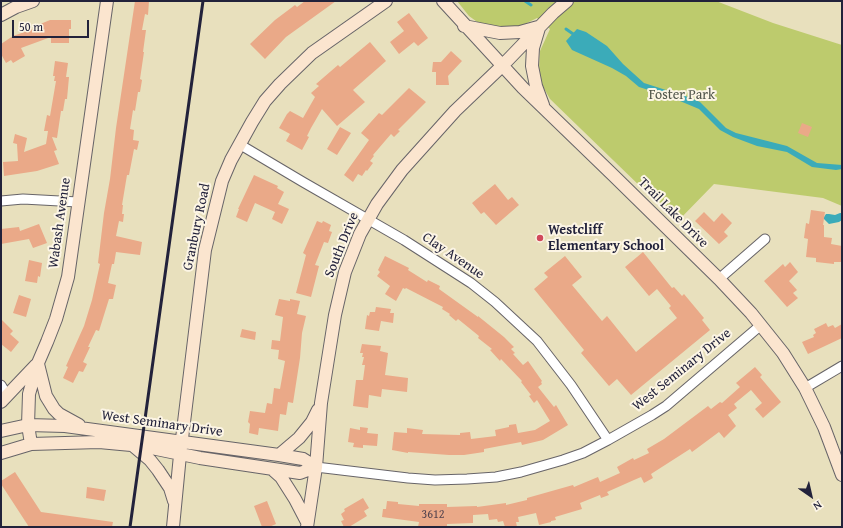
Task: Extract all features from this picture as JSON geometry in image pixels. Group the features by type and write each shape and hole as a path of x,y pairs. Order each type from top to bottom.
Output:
{"street":[{"path":"1,15 16,7 33,1"},
{"name":"Wabash Avenue","path":"31,444 28,425 28,394 38,363 56,319 68,277 107,1"},
{"name":"Granbury Road","path":"173,527 176,509 180,455 205,250 222,182 240,144 265,101 280,84 312,53 386,1"},
{"name":"Trail Lake Drive","path":"443,1 464,26 545,110 719,279 761,325 805,388 824,427 842,475"},
{"name":"South Drive","path":"307,524 316,468 321,403 339,293 345,272 360,234 377,204 408,164 455,111 567,1"},
{"path":"464,26 500,33 520,32 539,27"},
{"path":"539,27 533,48 532,66 536,86 545,110"},
{"name":"Clay Avenue","path":"240,144 404,240 471,283 520,324 537,341 571,385 608,440"},
{"path":"1,201 23,199 78,202"},
{"path":"719,279 765,239"},
{"name":"West Seminary Drive","path":"1,453 31,444 99,442 131,444 180,455 300,473 316,468 428,479 496,477 521,472 583,453 639,424 666,406 761,325"},
{"path":"3,394 38,363 46,396 54,409 59,414 85,428"},
{"path":"805,388 842,366"},
{"path":"279,454 304,433 312,422 321,403"},
{"name":"West Seminary Drive","path":"1,431 28,425 85,428 279,454 304,459 316,468"},
{"path":"131,444 150,460 158,470 170,488 176,509"},
{"path":"272,469 281,477 296,499 307,524"}],"green space":[{"name":"Foster Park","path":"457,1 716,1 773,23 842,45 842,206 823,198 714,184 677,222 550,99 542,85 539,70 540,51 550,29 537,18 514,28 500,28 480,24 469,16"}],"water":[{"path":"577,29 586,32 607,46 623,64 644,83 700,102 726,128 736,133 787,146 817,163 842,165 842,169 836,170 812,167 787,152 757,146 733,137 720,130 699,109 668,96 639,87 626,76 612,68 572,50 566,41"},
{"path":"842,213 842,220 839,222 829,224 824,219 826,214 835,215"}],"building":[{"path":"135,1 149,1 148,15 145,14 142,30 146,30 140,79 142,80 140,92 138,92 135,111 133,110 130,129 134,130 133,140 139,141 137,150 134,149 129,175 127,175 122,205 122,214 124,214 123,222 119,221 116,236 142,242 140,255 116,252 108,283 116,285 113,299 109,299 99,331 96,330 88,347 90,347 83,362 87,364 83,372 79,371 73,383 63,378 68,367 66,366 84,326 92,300 100,264 98,263 104,213"},
{"path":"305,1 336,1 286,37 265,59 250,44 275,20 295,5 297,7"},
{"path":"409,13 428,38 418,46 414,42 399,54 390,42 404,31 397,22"},
{"path":"50,20 71,20 71,29 69,29 69,43 51,43 51,37 21,48 25,56 13,63 11,60 6,63 1,54 1,44 13,36 39,27 38,25"},
{"path":"370,42 386,61 353,90 365,102 337,126 322,109 307,136 309,137 302,150 286,141 290,134 279,128 287,114 290,111 303,118 315,97 311,93 319,86 316,84 338,65 340,67"},
{"path":"451,51 462,61 448,76 449,85 436,85 436,72 432,72 433,62 441,62"},
{"path":"55,61 68,63 66,77 69,77 67,99 65,99 63,111 61,111 57,138 52,137 57,150 54,151 59,164 37,171 4,176 3,162 18,161 17,144 13,143 15,134 27,138 24,152 46,144 48,131 44,131 47,115 50,116 56,81 54,81 55,76 53,76"},
{"path":"409,88 426,102 398,130 400,131 394,137 391,134 373,155 374,156 370,161 373,163 367,171 366,170 362,176 358,174 353,182 344,175 369,140 361,133 379,113 382,115"},
{"path":"802,123 812,127 808,137 798,133"},
{"path":"340,127 351,133 337,155 327,149"},
{"path":"254,175 278,186 277,188 284,192 278,204 289,209 282,224 272,219 275,212 255,203 247,222 236,217 238,209"},
{"path":"495,184 508,200 512,197 519,205 496,225 484,212 481,214 472,203"},
{"path":"811,210 825,212 823,225 824,237 832,238 831,244 842,246 842,262 834,262 834,264 816,262 816,258 806,257 808,239 804,238 806,223 809,224"},
{"path":"704,212 714,222 722,213 732,223 724,232 728,236 719,244 695,221"},
{"path":"317,221 322,223 323,221 331,225 329,231 332,232 328,243 324,242 315,265 319,266 311,297 296,293 306,255 303,253"},
{"path":"39,224 47,243 33,248 29,239 1,244 1,229 19,227 20,231"},
{"path":"643,252 672,288 674,287 682,296 684,294 704,318 702,320 710,330 631,395 617,379 609,386 581,353 584,350 534,289 548,277 544,273 565,256 582,277 572,285 602,321 607,316 636,352 677,318 669,308 671,306 657,289 649,296 625,267"},
{"path":"385,256 409,268 408,270 427,282 428,280 440,286 439,289 478,316 504,337 514,347 511,349 515,353 513,354 523,365 528,361 542,381 542,384 538,387 554,407 556,405 568,425 543,440 522,445 521,442 484,449 484,452 464,455 408,453 392,450 394,432 407,433 407,428 423,430 422,434 460,435 460,433 470,432 471,439 496,436 495,430 516,424 518,433 535,430 550,421 537,400 534,403 529,396 531,395 521,382 522,381 501,359 500,361 490,350 492,349 458,319 456,321 449,315 450,314 442,309 443,307 406,288 403,288 396,301 385,294 390,286 377,276 380,272 378,270"},
{"path":"29,260 42,263 40,277 38,276 37,283 25,281"},
{"path":"790,262 798,272 789,281 797,290 793,293 798,298 787,307 764,281 783,264 785,267"},
{"path":"19,295 31,299 26,317 13,313"},
{"path":"279,299 300,301 297,314 306,316 302,333 300,358 293,403 288,402 286,415 280,414 278,431 259,428 258,435 249,433 250,424 248,422 250,411 265,413 267,403 272,404 274,388 280,389 285,361 278,359 279,350 271,349 272,340 280,341 283,317 275,315"},
{"path":"376,307 391,309 390,313 394,313 393,323 381,321 379,331 365,329 367,315 369,316 370,312 375,312"},
{"path":"1,319 13,331 10,334 19,342 11,352 1,344"},
{"path":"826,323 828,327 833,325 835,328 842,324 842,338 808,354 802,342 814,337 813,335 816,333 814,329"},
{"path":"242,329 256,332 255,340 240,337"},
{"path":"362,344 381,346 380,351 388,353 385,375 408,378 407,392 382,389 381,397 369,395 368,408 353,406 356,380 363,380 365,365 362,365 364,357 362,357 363,353 360,353"},
{"path":"755,367 762,375 760,377 781,402 763,418 755,409 762,403 751,390 734,404 737,408 728,415 736,426 724,438 719,432 692,452 690,449 651,474 653,478 644,483 641,477 607,492 609,495 601,498 600,495 580,503 582,509 555,517 556,520 539,525 536,513 518,517 519,522 516,522 517,527 505,527 503,521 498,522 497,519 489,520 488,514 473,515 473,523 447,524 447,527 418,527 419,522 382,517 383,509 386,509 387,501 398,502 398,504 419,506 419,504 447,504 447,507 477,507 506,503 506,505 527,500 527,498 573,485 574,487 598,477 600,482 620,473 617,467 633,458 634,460 649,453 647,449 664,439 708,406 711,409 720,402 722,403 740,387 736,383"},
{"path":"360,427 368,428 367,433 378,434 377,446 363,445 363,448 353,447 354,443 348,442 350,428 360,430"},
{"path":"15,472 41,512 113,522 112,527 29,527 1,484 1,481"},
{"path":"87,487 106,490 104,501 86,498"},
{"path":"363,498 369,508 364,511 367,516 349,527 344,527 341,521 344,520 341,514 345,511 344,509"},
{"path":"267,501 276,524 269,527 262,527 254,506"}],"waterway":[{"path":"525,1 531,5"},
{"path":"566,29 576,36"}],"railway":[{"path":"130,527 203,1"}],"place":[{"name":"Westcliff Elementary School","path":"540,238"}]}
